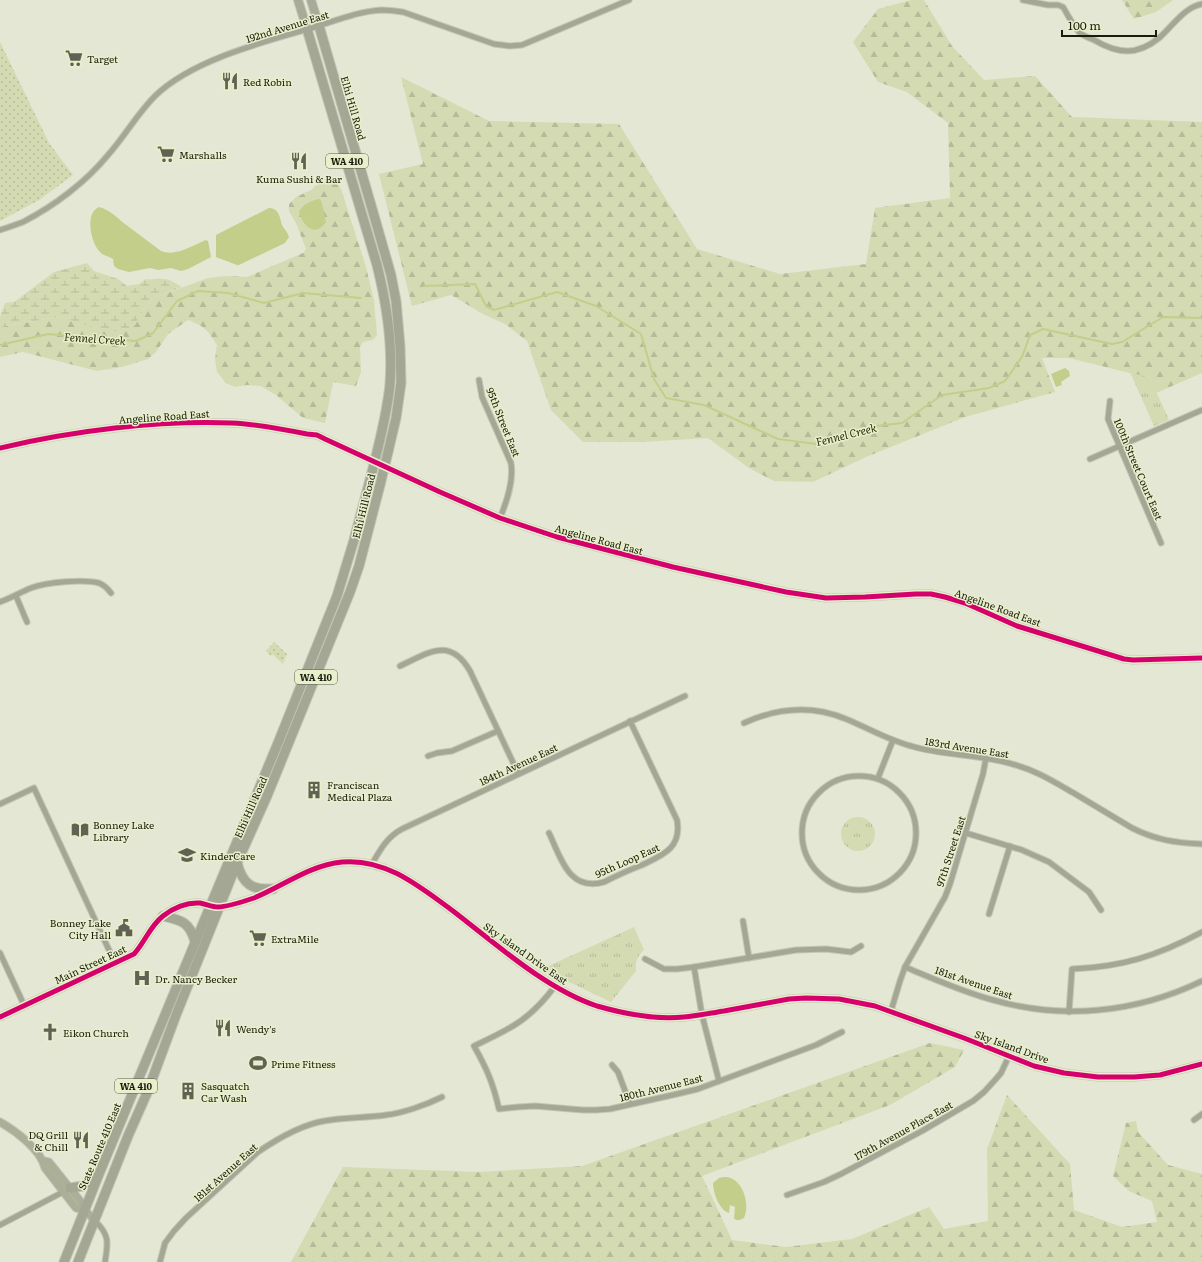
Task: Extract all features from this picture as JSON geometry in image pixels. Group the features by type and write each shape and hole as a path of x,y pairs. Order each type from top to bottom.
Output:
{"highway":[{"name":"Elhi Hill Road","path":"220,907 237,863 267,796 350,592 359,566 396,418 401,383 399,323 391,275 319,26"},
{"name":"Elhi Hill Road","path":"210,905 278,743 337,596 354,540 378,448 390,384 389,321 378,266 307,29"},
{"path":"237,863 242,878 250,886 262,890 274,889"},
{"name":"State Route 410 East","path":"64,1262 210,905"},
{"name":"WA 410","path":"78,1262 128,1136 147,1093 176,1015 220,907"},
{"path":"163,916 180,920 186,924 196,942"},
{"path":"66,1190 83,1186 99,1174"}],"main road":[{"name":"Elhi Hill Road","path":"298,0 307,29"},
{"name":"Elhi Hill Road","path":"311,0 319,26"}],"street":[{"name":"192nd Avenue East","path":"0,230 22,222 60,200 89,175 109,155 141,111 156,95 174,80 199,66 244,48 373,11 390,10 403,12 494,44 516,46 629,0"},
{"path":"1023,0 1063,7 1080,33 1102,45 1126,51 1137,51 1148,46 1170,27 1179,16 1202,4"},
{"name":"95th Street East","path":"478,380 482,397 511,463 512,469 505,507 500,518"},
{"name":"100th Street Court East","path":"1110,401 1108,419 1161,543"},
{"path":"1090,459 1202,410"},
{"name":"Angeline Road East","path":"0,448 106,429 176,423 246,424 317,435 500,518 557,538 673,567 786,592 826,598 931,594 965,603 1017,626 1133,660 1202,658"},
{"path":"0,602 31,588 64,582 99,583 104,585 111,593"},
{"path":"16,596 27,622"},
{"path":"400,666 437,650 448,651 458,656 466,664 518,773"},
{"name":"184th Avenue East","path":"372,864 379,851 394,833 518,773 685,696"},
{"name":"183rd Avenue East","path":"744,723 764,715 778,712 808,710 836,715 912,747 1012,763 1042,775 1144,834 1171,842 1202,844"},
{"name":"95th Loop East","path":"549,833 567,871 576,880 587,884 604,882 664,854 673,846 677,837 677,820 630,721"},
{"path":"428,756 452,751 498,731"},
{"path":"878,778 893,740"},
{"name":"97th Street East","path":"891,1011 905,967 950,884 983,774 986,758"},
{"path":"850,776 878,778 894,787 902,794 911,808 917,832 916,844 909,862 900,874 885,885 862,891 842,888 826,880 811,864 805,852 802,839 803,819 810,803 827,786 835,781 850,776"},
{"path":"0,804 34,788 115,963"},
{"path":"966,833 1010,846 1035,855 1048,862 1089,892 1101,910"},
{"path":"990,914 1010,846"},
{"name":"Sky Island Drive East","path":"220,907 242,902 274,889 323,865 341,862 372,864 388,869 423,889 523,965 555,986 576,998 618,1012 642,1016 683,1017 702,1015 789,999 824,997 857,1001 891,1011"},
{"name":"Main Street East","path":"0,1017 134,954 152,928 163,916 184,905 201,903 220,907"},
{"path":"743,922 749,958"},
{"path":"1069,1012 1072,969 1134,961 1165,951 1202,932"},
{"path":"645,959 664,969 694,967 810,949 851,952 861,946"},
{"path":"0,953 24,1005"},
{"path":"694,967 702,1015 719,1081"},
{"name":"181st Avenue East","path":"905,967 970,993 992,1000 1034,1009 1069,1012 1108,1010 1147,1002 1168,996 1202,981"},
{"name":"180th Avenue East","path":"555,986 540,1005 520,1022 474,1046 489,1074 499,1109 535,1106 596,1110 677,1094 698,1089 816,1044 842,1032"},
{"name":"Sky Island Drive","path":"891,1011 1034,1066 1064,1073 1098,1077 1160,1075 1202,1064"},
{"name":"179th Avenue Place East","path":"787,1195 824,1182 841,1174 922,1131 973,1101 984,1092 1001,1073 1009,1056"},
{"path":"612,1065 618,1072 630,1104"},
{"name":"181st Avenue East","path":"160,1262 165,1243 174,1230 258,1152 268,1145 288,1134 324,1121 348,1117 385,1116 395,1114 442,1097"},
{"path":"1194,1120 1202,1114"},
{"path":"0,1122 21,1137 44,1161 49,1162 66,1190 82,1202 84,1210 103,1228 107,1236 108,1243 104,1261"},
{"path":"0,1225 66,1190"}],"green space":[{"path":"911,0 924,0 952,46 984,80 1035,76 1072,117 1202,122 1202,373 1156,393 1150,378 1069,358 1042,358 1055,392 965,417 866,457 813,482 774,481 749,468 708,438 641,442 583,442 551,410 527,341 505,324 483,314 451,295 412,306 379,174 423,164 401,77 489,121 619,124 697,249 780,274 866,264 875,208 950,198 948,123 907,92 878,82 853,42 878,9"},
{"path":"1122,0 1173,0 1156,12 1134,19"},
{"path":"0,42 49,143 73,175 39,200 0,221"},
{"path":"329,179 335,180 341,189 366,267 374,301 377,335 373,340 363,342 360,347 361,372 356,386 333,382 325,423 303,418 276,395 261,386 247,385 235,387 226,383 217,372 215,359 217,345 205,329 188,320 168,334 156,352 148,359 122,367 97,371 23,352 0,357 0,327 57,317 135,325 146,305 154,298 208,278 225,276 247,277 303,253 306,249 296,223 289,211 289,204 296,197"},
{"path":"87,263 94,271 118,279 127,286 139,284 146,279 166,279 182,287 154,298 146,305 135,325 123,332 101,330 57,317 0,327 0,317 5,303 14,302 54,272"},
{"path":"1130,372 1150,378 1169,420 1154,426"},
{"path":"274,642 287,654 283,664 272,654 271,656 266,651"},
{"path":"855,817 861,817 865,818 872,824 875,834 874,841 868,848 861,851 855,851 851,850 844,844 841,837 841,831 842,827 848,820"},
{"path":"634,927 644,950 637,959 636,971 611,1002 542,969"},
{"path":"930,1043 964,1050 955,1067 890,1105 702,1176 732,1240 786,1247 852,1239 929,1207 944,1229 988,1221 987,1149 1007,1095 1070,1164 1074,1210 1122,1227 1157,1222 1152,1201 1129,1191 1113,1176 1126,1123 1136,1121 1138,1132 1168,1165 1202,1174 1202,1262 291,1262 343,1167 479,1172 582,1166"}],"shaded area":[{"path":"320,199 326,222 322,227 314,230 306,226 299,212 307,203"},
{"path":"99,207 113,214 161,251 173,253 206,240 208,241 211,257 181,271 171,268 158,270 150,268 129,272 118,269 114,266 113,259 102,254 97,249 92,237 90,222 94,210"},
{"path":"269,208 275,210 280,217 282,225 289,237 285,243 239,265 216,257 216,235"},
{"path":"1065,368 1069,371 1070,376 1061,382 1062,385 1056,387 1051,374"},
{"path":"724,1177 736,1181 743,1192 746,1212 744,1218 740,1220 736,1220 734,1218 735,1207 730,1205 729,1213 725,1211 715,1196 713,1183 719,1178"}],"waterway":[{"name":"Fennel Creek","path":"424,286 475,284 486,306 494,310 557,292 596,306 641,334 654,379 666,398 704,405 778,439 816,444 876,426 902,423 942,395 989,388 1005,381 1022,357 1030,335 1043,329 1112,344 1122,342 1163,317 1202,318"},
{"name":"Fennel Creek","path":"0,345 48,334 136,341 153,333 177,301 198,291 228,293 264,303 303,293 361,298"}],"cycle path":[{"path":"0,448 56,436 115,428 174,423 241,424 317,435 500,518 557,537 673,567 786,592 826,598 931,594 965,603 1017,626 1124,659 1202,658"},
{"path":"0,1017 134,954 158,920 176,908 195,903 214,907 231,905 254,898 319,867 342,862 358,862 388,869 402,876 428,893 504,951 559,989 597,1006 618,1012 640,1016 673,1018 689,1017 789,999 839,999 875,1006 964,1038 1034,1066 1064,1073 1098,1077 1134,1077 1160,1075 1202,1064"}],"place":[{"name":"Target","path":"74,58"},
{"name":"Red Robin","path":"230,81"},
{"name":"Marshalls","path":"166,154"},
{"name":"Kuma Sushi & Bar","path":"299,161"},
{"name":"Franciscan Medical Plaza","path":"314,790"},
{"name":"Bonney Lake Library","path":"80,830"},
{"name":"KinderCare","path":"187,855"},
{"name":"Bonney Lake City Hall","path":"124,928"},
{"name":"ExtraMile","path":"258,938"},
{"name":"Dr. Nancy Becker","path":"142,978"},
{"name":"Wendy's","path":"223,1028"},
{"name":"Eikon Church","path":"50,1032"},
{"name":"Prime Fitness","path":"258,1063"},
{"name":"Sasquatch Car Wash","path":"188,1091"},
{"name":"DQ Grill & Chill","path":"81,1140"}]}
